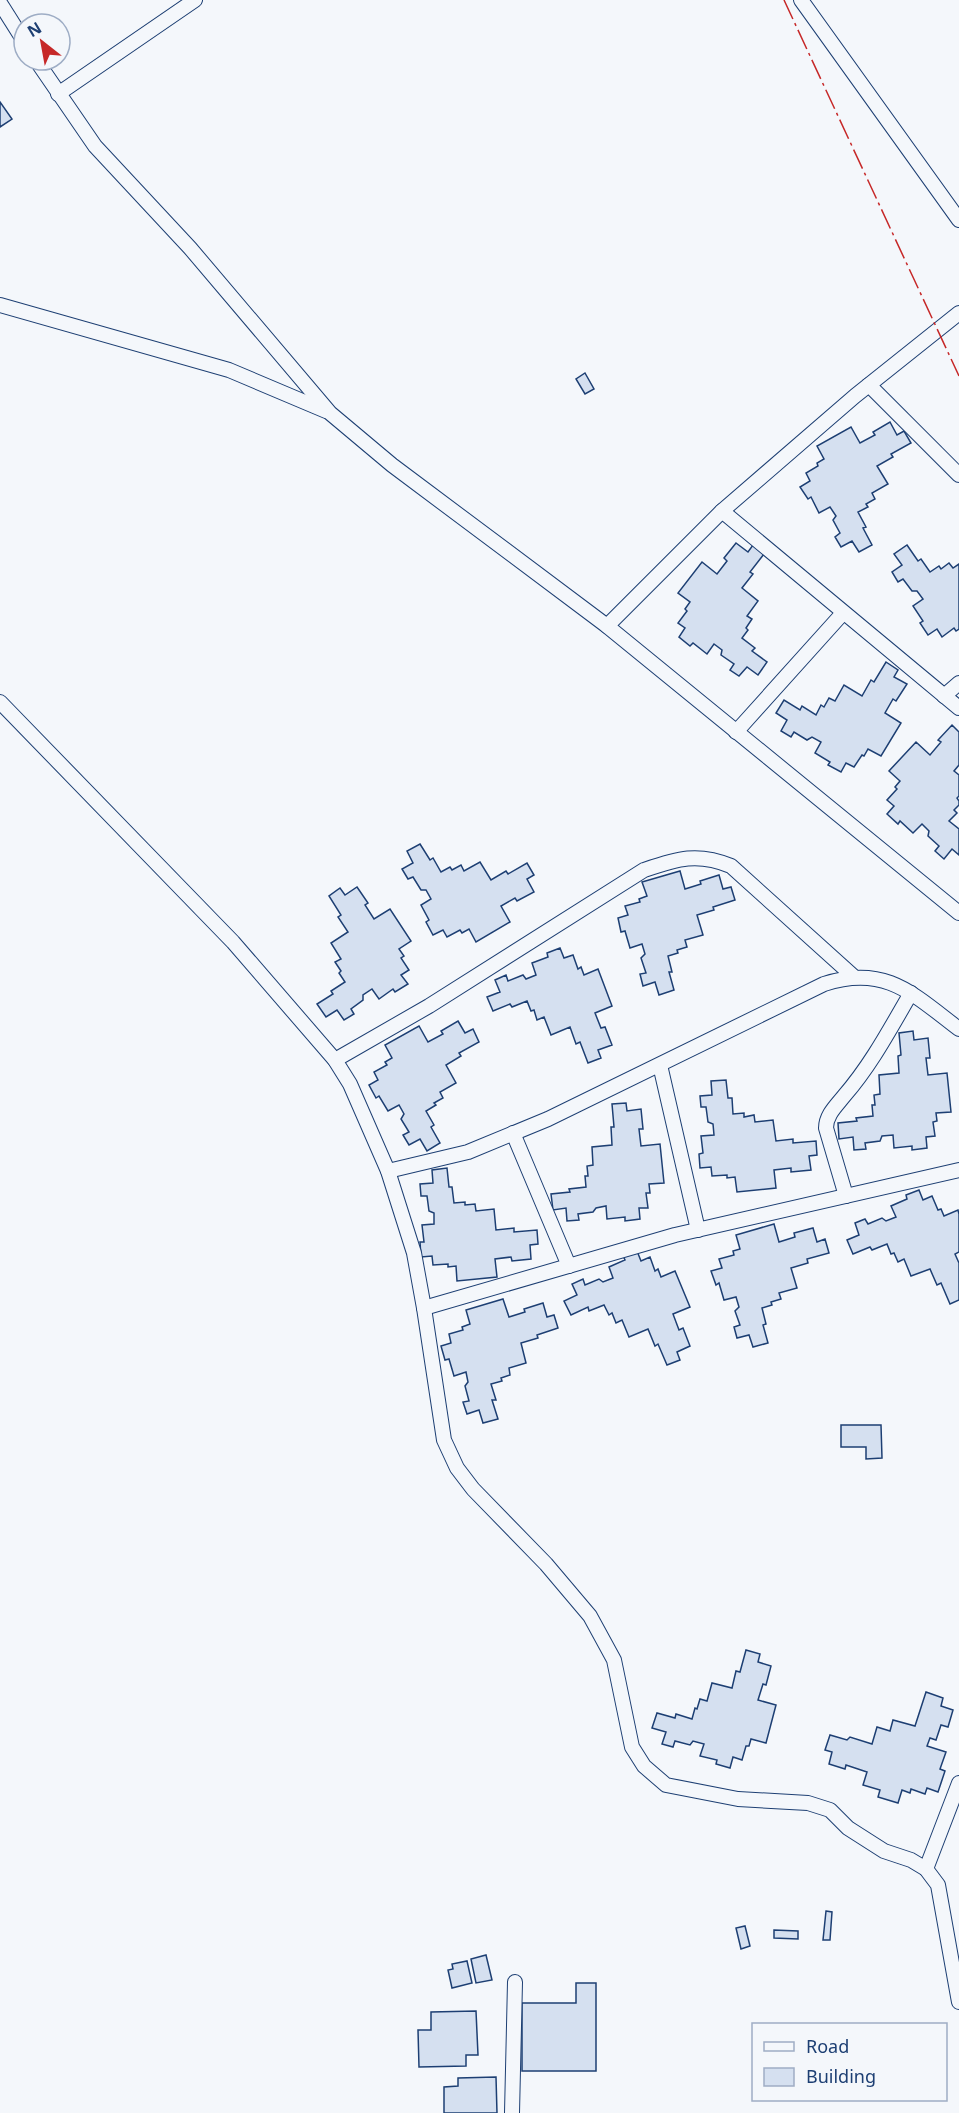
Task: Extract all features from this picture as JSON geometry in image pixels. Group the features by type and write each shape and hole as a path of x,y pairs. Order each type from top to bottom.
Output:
{"street":[{"path":"58,94 195,0"},
{"path":"801,0 959,220"},
{"path":"0,3 12,22"},
{"path":"44,72 95,146 190,248 330,413 392,465 608,626 959,912"},
{"path":"0,305 229,370 330,413"},
{"path":"608,626 722,511 869,385 959,313"},
{"path":"869,385 959,475"},
{"path":"722,511 959,708"},
{"path":"736,732 843,612"},
{"path":"944,696 959,683"},
{"path":"0,702 233,942 335,1060 350,1084 388,1171 414,1253 444,1440 457,1468 473,1489 546,1564 590,1616 614,1660 632,1747 644,1766 666,1785 738,1799 808,1803 830,1810 848,1828 884,1851 911,1860 926,1869 938,1885 959,2002"},
{"path":"335,1060 429,1006 644,870 675,860 698,857 731,866 853,976"},
{"path":"388,1171 468,1152 548,1119 824,984 853,976 873,976 911,993 959,1029"},
{"path":"846,1196 826,1123 832,1111 864,1073 911,993"},
{"path":"660,1065 698,1230"},
{"path":"513,1133 569,1266"},
{"path":"424,1308 698,1230 959,1170"},
{"path":"926,1869 959,1783"},
{"path":"512,2113 515,1982"}],"building":[{"path":"0,102 12,119 0,127"},
{"path":"585,373 594,389 585,394 576,379"},
{"path":"890,422 897,435 904,431 911,443 891,454 893,457 877,466 888,484 872,493 875,499 866,504 868,507 858,512 872,545 859,552 852,541 841,547 835,537 840,533 833,520 836,516 830,507 819,513 811,497 808,499 800,487 810,481 806,473 818,466 817,463 824,459 817,446 851,427 860,443 875,435 873,432"},
{"path":"736,543 748,552 753,545 764,554 750,572 753,574 742,588 758,601 747,616 752,619 742,638 755,648 752,651 767,662 758,675 747,667 739,676 730,670 734,664 721,655 722,650 714,644 707,654 693,643 690,646 679,637 685,628 678,623 687,611 685,609 690,602 678,593 702,562 717,574 727,561 724,558"},
{"path":"907,545 918,561 921,559 930,572 939,566 941,569 949,563 953,568 959,564 959,629 956,631 954,628 942,637 937,629 928,635 920,623 923,621 913,606 923,599 917,591 912,591 903,579 898,582 892,572 902,565 894,554"},
{"path":"886,662 898,670 894,677 907,684 896,701 893,699 885,713 901,723 881,756 868,749 854,767 846,763 841,772 828,765 830,762 815,753 821,742 812,737 807,740 794,732 791,737 781,731 787,720 776,713 784,700 800,710 802,706 816,715 821,705 824,707 829,698 835,701 844,685 862,696 871,680 874,682"},
{"path":"952,725 959,732 959,765 954,771 959,775 959,796 957,798 959,805 954,810 957,813 949,821 959,829 959,855 952,849 944,859 935,851 939,846 928,836 929,831 922,824 913,833 900,821 898,824 887,814 894,806 887,800 897,789 895,787 900,781 889,771 916,742 930,755 941,742 938,740"},
{"path":"420,844 430,860 433,858 441,872 461,865 464,871 480,862 491,880 506,871 508,874 527,863 534,875 527,879 534,892 517,901 515,898 501,906 510,922 476,942 469,929 462,933 460,930 447,937 443,930 433,935 426,922 429,920 421,905 431,899 426,890 421,890 413,877 408,879 402,869 413,863 407,851"},
{"path":"680,871 685,889 719,875 723,889 731,887 735,900 697,915 703,935 685,940 687,947 668,956 674,990 659,995 655,982 643,986 640,974 646,973 641,958 645,954 642,944 630,948 625,931 621,932 618,918 628,915 625,906 640,902 639,899 647,896 642,882"},
{"path":"357,887 368,903 365,905 374,919 390,909 411,941 399,949 404,956 401,958 409,970 401,975 408,984 395,992 393,989 379,999 372,989 363,995 363,1000 351,1009 354,1014 344,1020 337,1010 326,1017 317,1004 333,994 331,991 345,982 335,962 341,959 331,943 348,932 338,917 341,915 329,896 340,888 345,895"},
{"path":"560,948 564,958 573,955 578,969 581,967 584,975 598,969 612,1006 595,1013 601,1028 605,1027 612,1045 598,1050 601,1058 588,1063 580,1042 576,1044 570,1027 551,1035 544,1017 537,1020 534,1010 531,1011 527,1001 512,1007 510,1004 493,1011 487,997 500,992 495,980 506,975 508,981 523,975 526,979 536,975 532,963 548,957 547,953"},
{"path":"458,1021 465,1033 473,1029 479,1042 459,1053 461,1056 446,1065 456,1083 440,1092 443,1098 426,1111 434,1125 431,1127 440,1143 427,1151 420,1139 409,1145 403,1135 409,1132 401,1119 404,1114 399,1105 388,1111 379,1096 376,1098 369,1085 378,1080 374,1072 387,1065 385,1062 392,1058 385,1045 419,1026 428,1042 443,1034 441,1031"},
{"path":"913,1031 914,1040 928,1038 930,1058 926,1058 928,1075 947,1073 951,1112 936,1113 937,1121 933,1122 935,1136 926,1137 927,1148 912,1150 912,1146 894,1148 893,1135 882,1136 880,1141 865,1143 866,1149 854,1150 853,1137 839,1139 838,1123 873,1116 874,1095 880,1094 879,1075 899,1073 898,1056 901,1055 899,1033"},
{"path":"726,1080 728,1098 732,1098 733,1114 744,1113 744,1117 754,1115 755,1122 773,1120 776,1141 793,1139 793,1143 816,1141 817,1155 809,1156 811,1170 791,1172 791,1168 774,1170 776,1188 737,1192 735,1177 712,1176 711,1167 700,1168 699,1154 703,1153 701,1136 714,1135 713,1124 708,1122 706,1107 701,1107 700,1096 712,1095 711,1081"},
{"path":"626,1103 627,1111 641,1109 643,1129 639,1129 641,1146 660,1144 664,1183 649,1184 650,1193 646,1193 648,1208 639,1208 640,1219 625,1221 625,1217 607,1219 606,1206 596,1208 593,1212 578,1214 579,1220 567,1221 566,1208 553,1210 551,1194 586,1187 587,1166 593,1165 592,1147 612,1145 611,1127 614,1127 612,1104"},
{"path":"447,1168 454,1203 475,1204 476,1211 494,1209 496,1230 514,1228 514,1232 537,1230 538,1244 530,1245 531,1259 512,1261 511,1257 495,1259 497,1277 457,1281 456,1266 433,1265 432,1256 421,1257 420,1242 424,1242 422,1225 434,1224 434,1213 429,1211 427,1196 421,1196 420,1184 433,1183 432,1170"},
{"path":"919,1190 923,1200 932,1196 938,1210 941,1209 944,1216 958,1210 959,1252 955,1254 959,1263 959,1300 950,1304 941,1283 937,1285 930,1269 911,1276 904,1259 898,1262 894,1253 891,1254 887,1244 872,1250 870,1247 853,1254 847,1240 859,1235 855,1223 865,1219 868,1224 882,1218 886,1221 896,1217 891,1206 907,1199 906,1195"},
{"path":"774,1224 779,1242 795,1237 794,1233 813,1228 817,1242 825,1239 829,1253 807,1259 808,1263 791,1268 797,1288 779,1293 781,1299 762,1308 766,1324 763,1325 768,1343 753,1347 749,1335 737,1338 734,1327 740,1325 735,1311 739,1307 736,1297 724,1300 719,1283 716,1285 711,1271 722,1268 719,1259 734,1255 733,1251 740,1249 736,1235"},
{"path":"637,1251 641,1261 650,1257 655,1271 658,1269 661,1277 675,1271 690,1307 673,1314 679,1330 683,1328 690,1346 677,1352 680,1360 667,1365 658,1344 655,1346 648,1329 629,1337 622,1320 616,1323 612,1313 609,1315 604,1305 589,1311 588,1307 571,1315 564,1301 577,1295 572,1284 583,1279 585,1285 599,1279 603,1282 613,1278 609,1267 625,1260 623,1256"},
{"path":"503,1299 509,1317 543,1303 547,1317 554,1315 558,1328 521,1343 526,1363 509,1368 510,1375 501,1378 502,1381 491,1384 496,1400 492,1400 498,1419 483,1423 479,1410 467,1414 463,1402 469,1401 465,1386 468,1382 466,1372 454,1376 449,1359 445,1360 441,1346 451,1343 449,1334 463,1330 462,1327 470,1324 466,1310"},
{"path":"841,1425 881,1425 882,1458 866,1459 866,1447 841,1447"},
{"path":"746,1650 760,1654 758,1662 771,1666 766,1685 763,1684 758,1700 776,1705 766,1743 751,1739 749,1746 746,1746 742,1760 733,1757 730,1768 716,1764 717,1760 700,1756 704,1744 693,1741 690,1745 675,1741 673,1747 662,1744 666,1732 652,1728 657,1713 675,1718 676,1714 692,1719 700,1699 707,1701 712,1683 732,1688 736,1671 740,1672"},
{"path":"926,1692 943,1698 941,1706 953,1710 948,1727 941,1725 936,1740 930,1738 927,1746 946,1752 940,1769 945,1771 938,1792 927,1788 925,1794 911,1789 910,1793 902,1790 898,1803 878,1797 880,1790 863,1785 867,1772 846,1765 845,1769 829,1764 832,1752 825,1750 830,1735 847,1740 850,1737 872,1744 877,1727 890,1731 893,1720 915,1726"},
{"path":"826,1911 832,1912 830,1940 823,1940"},
{"path":"745,1926 750,1946 741,1949 736,1928"},
{"path":"774,1930 798,1931 798,1939 774,1938"},
{"path":"486,1955 492,1980 476,1983 471,1959"},
{"path":"467,1961 472,1983 452,1988 448,1970 453,1969 452,1964"},
{"path":"576,1983 596,1983 596,2071 522,2071 522,2003 576,2003"},
{"path":"476,2011 478,2055 466,2055 466,2066 419,2067 418,2030 431,2030 431,2012"},
{"path":"496,2077 497,2113 444,2113 444,2087 458,2086 458,2078"}],"power":[{"path":"784,0 959,376"}]}
